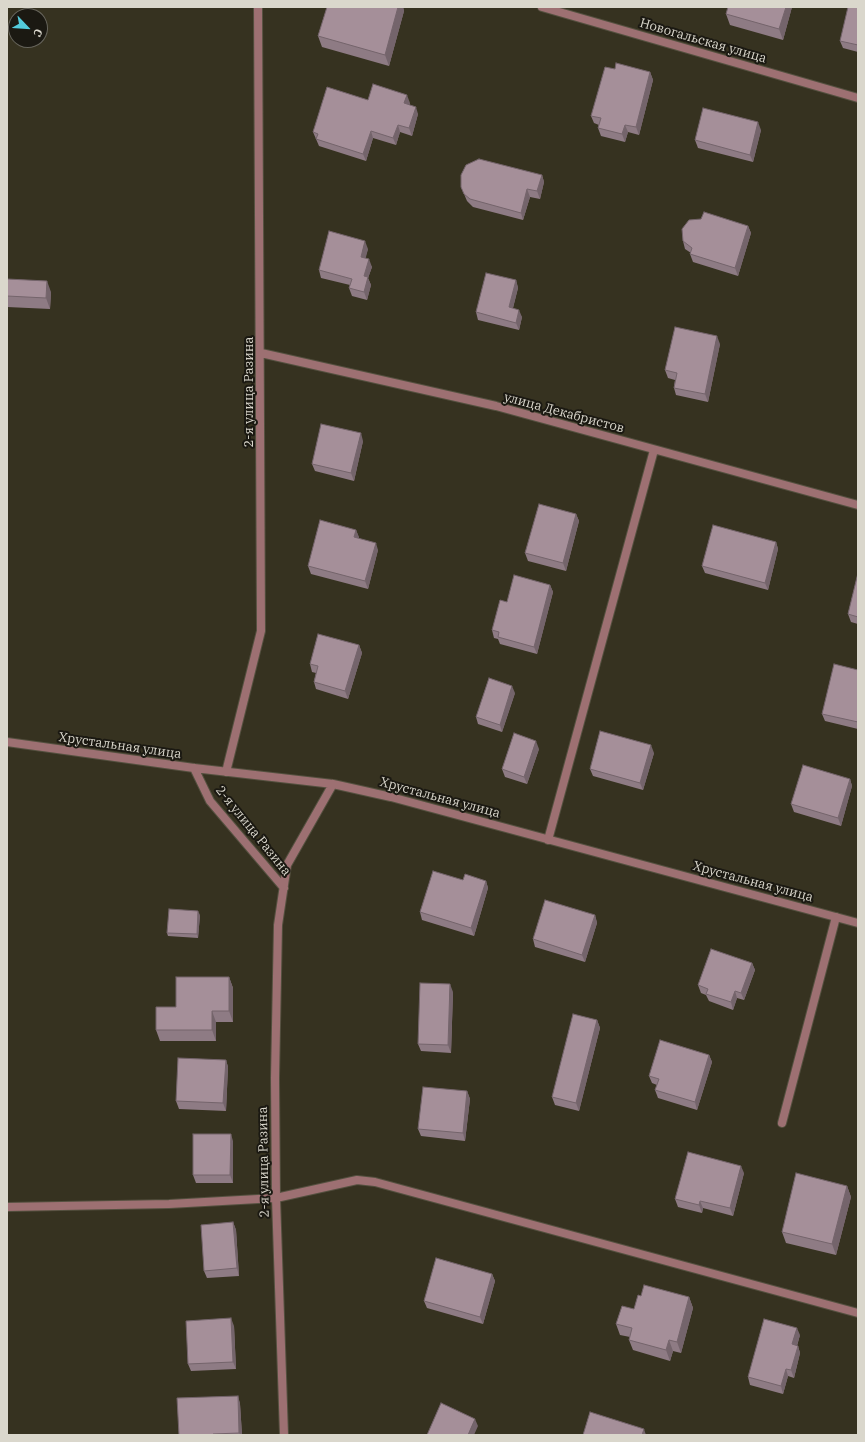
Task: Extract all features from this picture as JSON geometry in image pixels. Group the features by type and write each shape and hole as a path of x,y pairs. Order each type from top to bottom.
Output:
{"street":[{"name":"2-я улица Разина","path":"226,772 261,631 261,353 258,7"},
{"name":"Новогальская улица","path":"542,7 858,98"},
{"name":"улица Декабристов","path":"261,353 496,406 858,505"},
{"path":"548,840 654,450"},
{"name":"Хрустальная улица","path":"7,742 194,768 333,784 391,797 858,923"},
{"name":"2-я улица Разина","path":"194,768 210,801 284,888"},
{"name":"2-я улица Разина","path":"284,1435 276,1198 275,1078 278,926 287,865 333,784"},
{"path":"782,1123 836,917"},
{"path":"7,1207 169,1204 276,1198 357,1180 375,1182 858,1312"}],"building":[{"path":"327,7 398,7 385,55 318,36"},
{"path":"728,7 786,7 779,29 726,14"},
{"path":"848,7 858,7 858,45 840,41"},
{"path":"616,63 650,72 636,127 625,125 622,134 598,128 601,118 591,116 605,67 615,69"},
{"path":"373,84 407,95 404,103 416,107 409,128 398,125 393,138 371,131 363,154 316,139 318,134 313,132 327,87 368,100"},
{"path":"703,108 758,122 750,155 695,140"},
{"path":"479,159 542,175 537,191 527,189 521,213 470,199 464,194 461,187 461,175 466,165"},
{"path":"704,212 748,226 735,268 690,254 692,248 683,241 682,229 689,220 701,219"},
{"path":"329,231 365,241 361,257 369,259 364,276 368,277 364,292 349,288 352,279 319,270"},
{"path":"486,273 516,280 509,307 519,310 516,323 476,312"},
{"path":"7,279 47,281 46,298 7,296"},
{"path":"675,327 717,336 705,394 674,388 677,373 665,370"},
{"path":"321,424 361,433 351,473 312,464"},
{"path":"539,504 576,514 563,563 525,553"},
{"path":"320,520 356,530 354,537 376,543 365,581 308,566"},
{"path":"713,525 776,542 765,583 702,566"},
{"path":"858,573 858,617 848,614"},
{"path":"514,575 550,585 534,647 498,637 499,632 492,630 500,600 507,602"},
{"path":"318,634 359,645 345,691 314,682 318,666 310,664"},
{"path":"834,664 858,670 858,722 822,714"},
{"path":"489,678 512,686 500,725 476,717"},
{"path":"600,731 651,745 640,783 590,769"},
{"path":"514,733 536,741 524,777 502,769"},
{"path":"803,765 850,779 838,818 791,804"},
{"path":"433,871 463,880 465,874 486,881 471,928 420,912"},
{"path":"545,900 595,915 582,955 533,939"},
{"path":"169,909 198,911 197,934 167,933"},
{"path":"711,949 752,963 741,993 735,991 731,1002 706,994 708,989 698,985"},
{"path":"176,977 229,977 229,1011 212,1011 212,1030 156,1030 156,1007 176,1007"},
{"path":"420,983 450,984 448,1045 418,1044"},
{"path":"573,1014 597,1020 576,1103 552,1097"},
{"path":"660,1040 709,1055 695,1102 655,1090 659,1079 649,1076"},
{"path":"178,1058 226,1060 223,1103 176,1101"},
{"path":"423,1087 467,1091 463,1133 418,1129"},
{"path":"193,1134 231,1134 230,1175 193,1175"},
{"path":"688,1152 741,1166 730,1208 700,1201 699,1205 675,1199"},
{"path":"796,1173 847,1186 832,1244 782,1232"},
{"path":"233,1222 237,1268 204,1271 201,1225"},
{"path":"436,1258 492,1274 480,1317 424,1301"},
{"path":"644,1285 689,1297 677,1342 669,1340 666,1350 629,1340 632,1328 616,1324 622,1306 634,1309 638,1295 641,1296"},
{"path":"231,1318 233,1362 188,1364 186,1321"},
{"path":"764,1319 797,1328 792,1344 798,1346 791,1370 786,1369 781,1386 748,1377"},
{"path":"238,1396 239,1433 179,1435 177,1398"},
{"path":"441,1403 475,1419 468,1435 427,1435"},
{"path":"590,1412 644,1429 642,1435 583,1435"}]}
